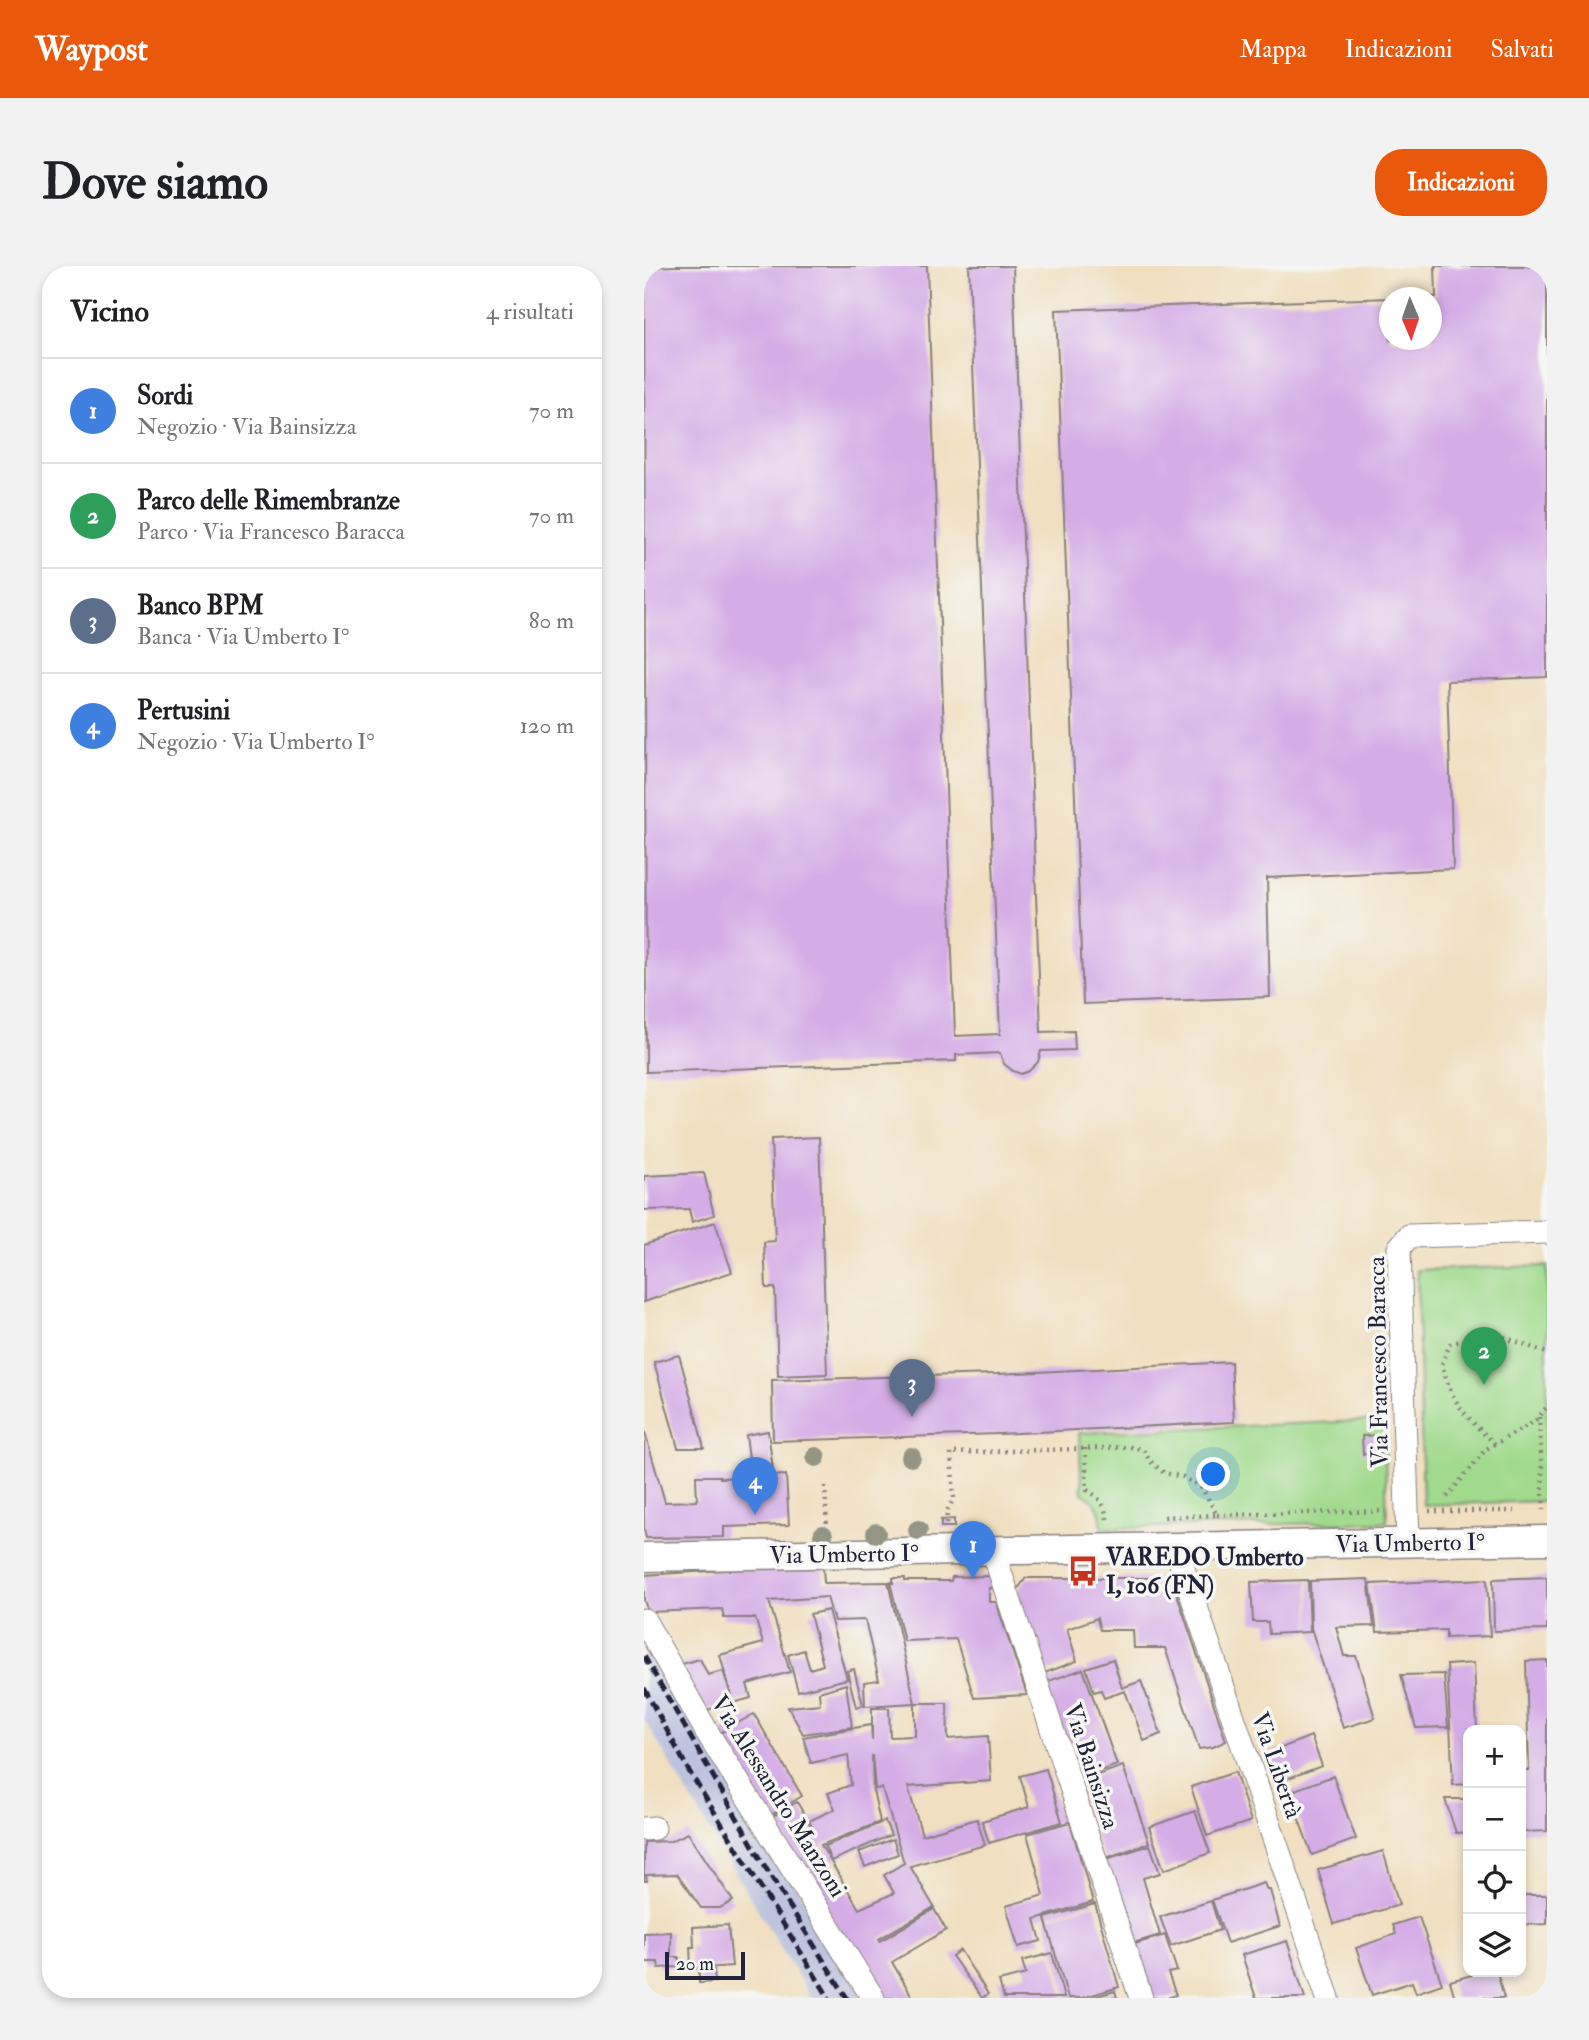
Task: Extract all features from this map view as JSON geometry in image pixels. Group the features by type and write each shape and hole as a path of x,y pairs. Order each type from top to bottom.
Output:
{"street":[{"name":"Via Francesco Baracca","path":"1408,1543 1399,1248 1409,1236 1547,1232"},
{"name":"Via Umberto I°","path":"644,1557 1547,1540"},
{"name":"Via Libertà","path":"1177,1548 1328,1998"},
{"name":"Via Bainsizza","path":"993,1551 1141,1998"},
{"name":"Via Alessandro Manzoni","path":"644,1620 707,1732 873,1998"}],"path":[{"path":"1495,1444 1462,1412 1453,1399 1442,1364 1450,1344 1481,1335 1498,1335 1547,1353"},
{"path":"1447,1497 1486,1449 1534,1422 1547,1407"},
{"path":"1531,1511 1546,1511 1539,1416"},
{"path":"946,1524 947,1511 954,1498 951,1453 1085,1448 1134,1447 1143,1450 1151,1462 1164,1472 1183,1477 1202,1489 1217,1516"},
{"path":"1085,1448 1087,1490 1098,1497 1107,1519 1118,1519"},
{"path":"825,1486 826,1528 836,1528"},
{"path":"1154,1518 1407,1511 1518,1511"},
{"path":"933,1524 956,1524"}],"shaded area":[{"path":"644,1632 864,1998 811,1998 691,1799 644,1719"}],"green space":[{"path":"1547,1266 1547,1501 1423,1505 1417,1270"},
{"path":"1384,1420 1387,1522 1102,1528 1098,1508 1082,1493 1079,1433"}],"building":[{"path":"927,266 955,1036 1000,1034 969,266 1013,266 1041,1032 1074,1031 1075,1050 1041,1051 1038,1062 1029,1071 1021,1074 1004,1064 1000,1053 956,1055 956,1061 646,1072 644,267"},
{"path":"1435,266 1547,266 1547,677 1447,681 1453,869 1267,878 1270,997 1083,1004 1056,310 1379,298 1379,350 1442,350 1442,287 1436,287"},
{"path":"819,1137 827,1374 778,1376 775,1288 766,1288 764,1242 775,1241 771,1139"},
{"path":"704,1173 714,1215 692,1222 689,1209 644,1210 644,1176"},
{"path":"715,1222 732,1272 644,1302 644,1245"},
{"path":"679,1355 704,1448 678,1448 654,1362"},
{"path":"1231,1362 1234,1422 999,1434 773,1441 772,1380 997,1374"},
{"path":"644,1429 665,1502 697,1501 696,1476 720,1478 786,1475 789,1525 724,1527 724,1537 646,1538"},
{"path":"768,1431 773,1469 751,1473 746,1435"},
{"path":"1382,1435 1382,1453 1363,1454 1362,1436"},
{"path":"954,1519 954,1527 941,1527 941,1520"},
{"path":"823,1567 824,1583 888,1582 915,1703 865,1706 864,1682 879,1680 865,1620 834,1621 827,1597 769,1601 790,1672 747,1684 751,1698 703,1711 682,1664 700,1659 708,1675 723,1671 731,1695 720,1655 763,1643 755,1618 724,1618 722,1609 648,1612 644,1600 644,1575"},
{"path":"994,1576 994,1588 989,1588 989,1602 996,1602 1027,1695 974,1698 956,1639 904,1641 890,1582 893,1583 893,1578 905,1578 905,1581 951,1581 952,1577"},
{"path":"1547,1577 1547,1630 1494,1631 1493,1579"},
{"path":"1026,1578 1164,1578 1174,1585 1226,1741 1199,1749 1165,1648 1134,1648 1133,1630 1100,1630 1097,1618 1067,1629 1077,1661 1042,1674 1017,1590"},
{"path":"1368,1579 1374,1626 1336,1627 1344,1656 1356,1656 1375,1718 1343,1728 1311,1628 1310,1581"},
{"path":"1487,1579 1490,1636 1446,1638 1446,1630 1377,1632 1370,1584"},
{"path":"1308,1580 1310,1632 1269,1634 1268,1622 1253,1622 1251,1582"},
{"path":"828,1610 847,1679 798,1691 788,1655 804,1650 810,1669 823,1665 810,1614"},
{"path":"1113,1659 1122,1688 1141,1681 1161,1734 1144,1741 1125,1691 1104,1698 1101,1690 1094,1692 1086,1668"},
{"path":"1547,1660 1547,1831 1526,1832 1526,1770 1529,1770 1526,1661"},
{"path":"1474,1663 1477,1725 1463,1725 1463,1784 1453,1785 1447,1665"},
{"path":"854,1669 863,1705 856,1707 847,1671"},
{"path":"1083,1669 1117,1765 1077,1779 1043,1683"},
{"path":"1444,1674 1448,1727 1416,1728 1401,1675"},
{"path":"846,1684 852,1727 803,1734 788,1707 820,1704 819,1692"},
{"path":"915,1703 947,1703 948,1739 988,1736 991,1781 908,1787 922,1835 977,1819 985,1845 910,1866 934,1907 879,1939 880,1941 934,1909 946,1930 892,1962 913,1998 879,1998 771,1817 797,1802 814,1831 809,1821 835,1809 828,1793 851,1785 848,1755 811,1763 803,1737 871,1725 872,1740 872,1708 889,1708 890,1737 915,1736","holes":["872,1755 875,1789 882,1788 904,1863 884,1875 894,1893 859,1909 821,1845 880,1822 873,1790"]},
{"path":"754,1714 802,1796 771,1815 720,1733"},
{"path":"1311,1736 1322,1766 1275,1783 1264,1755"},
{"path":"1123,1766 1149,1843 1103,1859 1077,1782"},
{"path":"1046,1769 1062,1822 989,1843 982,1821 1029,1807 1020,1776"},
{"path":"1235,1772 1251,1821 1207,1836 1191,1787"},
{"path":"1333,1776 1356,1839 1312,1855 1289,1792"},
{"path":"1445,1799 1463,1799 1463,1832 1456,1833"},
{"path":"1195,1811 1210,1853 1164,1870 1149,1827"},
{"path":"885,1821 891,1835 831,1861 825,1846"},
{"path":"1070,1822 1093,1902 1035,1919 1041,1941 1018,1947 1006,1906 1044,1895 1027,1834"},
{"path":"688,1833 733,1901 720,1908 701,1908 677,1874 646,1875 647,1881 644,1881 644,1842 671,1841"},
{"path":"893,1839 898,1854 865,1867 859,1852"},
{"path":"1150,1845 1160,1873 1143,1878 1160,1935 1130,1944 1103,1860"},
{"path":"1383,1851 1399,1905 1334,1924 1318,1870"},
{"path":"1264,1883 1267,1890 1270,1890 1280,1926 1227,1943 1212,1900"},
{"path":"1526,1895 1547,1895 1547,1924 1526,1925"},
{"path":"1211,1901 1220,1930 1171,1946 1160,1917"},
{"path":"1095,1904 1119,1987 1082,1998 1068,1998 1045,1918"},
{"path":"1419,1917 1442,1984 1416,1993 1412,1982 1372,1995 1356,1948 1396,1934 1393,1925"},
{"path":"728,1925 732,1966 691,1969 693,1927"},
{"path":"671,1932 671,1957 679,1957 679,1967 659,1968 658,1962 644,1962 644,1933"},
{"path":"1165,1935 1177,1971 1168,1973 1176,1995 1148,1998 1131,1945"},
{"path":"1287,1941 1305,1998 1256,1998 1242,1955"},
{"path":"960,1950 988,1994 982,1998 952,1956"},
{"path":"1052,1953 1064,1998 1004,1998 999,1981 1026,1974 1022,1961"},
{"path":"714,1970 715,1982 699,1983 699,1971"},
{"path":"1465,1977 1498,1977 1504,1998 1455,1998 1450,1981"},
{"path":"1115,1991 1117,1998 1094,1998 1094,1997"}],"railway":[{"path":"644,1656 767,1870 847,1998"},
{"path":"644,1688 689,1771 829,1998"}],"place":[{"name":"Parco delle Rimembranze","path":"1484,1385"},
{"name":"Banco BPM","path":"912,1417"},
{"name":"Pertusini","path":"755,1515"},
{"name":"VAREDO Umberto I, 106 (FN)","path":"1083,1571"},
{"name":"Sordi","path":"973,1579"}]}
